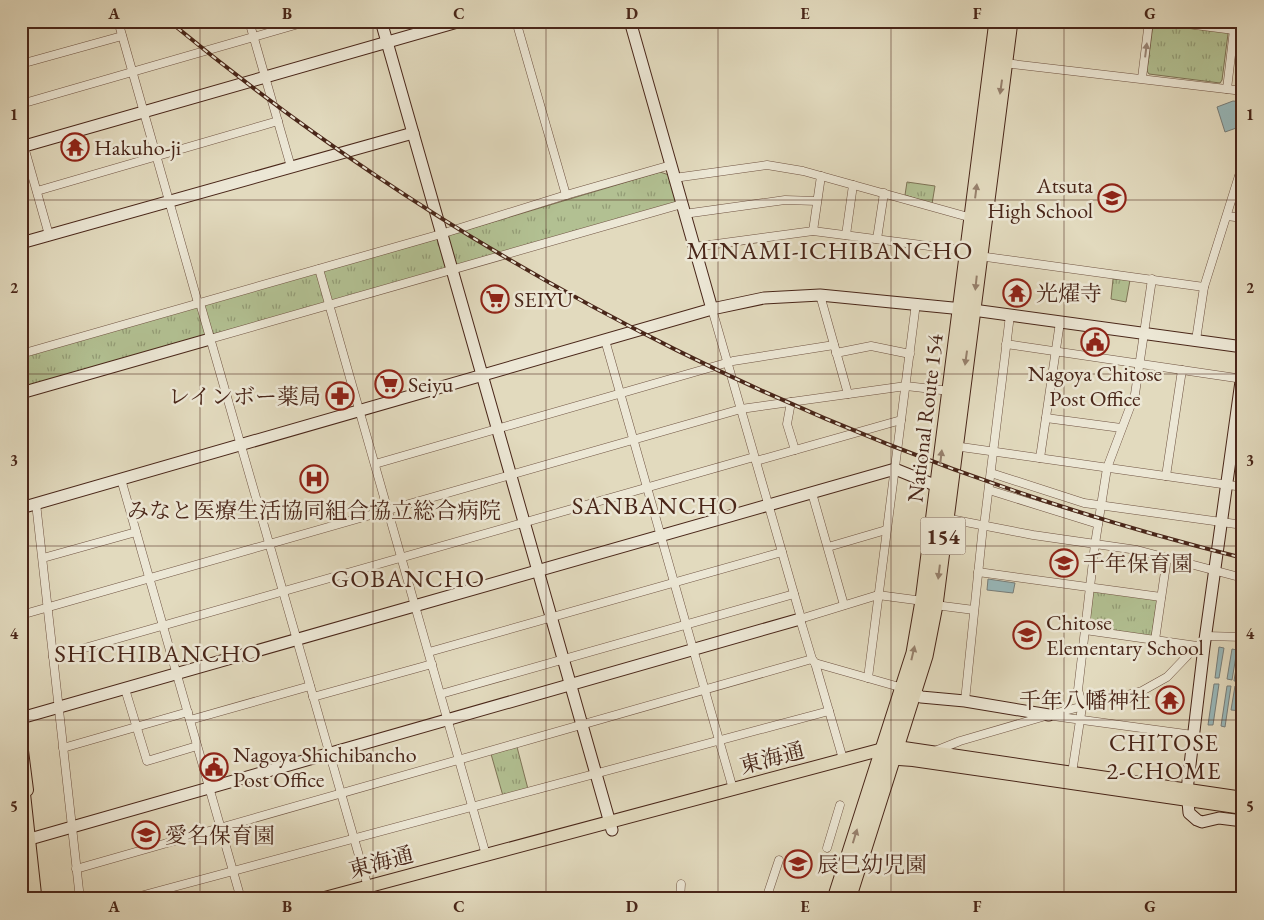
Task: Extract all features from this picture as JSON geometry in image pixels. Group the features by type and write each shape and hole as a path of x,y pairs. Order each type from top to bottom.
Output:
{"highway":[{"name":"National Route 154","path":"973,254 972,218 998,21"},
{"name":"National Route 154","path":"848,899 888,753 908,690 914,653 929,603 945,518 973,254 1010,21"},
{"name":"National Route 154","path":"929,603 938,486 950,392 967,309"},
{"name":"National Route 154","path":"835,899 888,753"},
{"path":"21,780 35,899"}],"main road":[{"path":"21,742 27,786 35,899"},
{"name":"東海通","path":"320,899 368,890 888,753 1187,791"},
{"name":"東海通","path":"353,899 368,890 486,854 611,826 733,789 843,760 888,753 931,753 1072,773 1187,791 1243,808"},
{"name":"東海通","path":"1208,798 1243,798"}],"street":[{"path":"133,21 118,23 368,890"},
{"path":"249,21 291,167"},
{"path":"21,104 309,21"},
{"path":"381,21 611,826"},
{"path":"50,235 22,143 144,112 462,21"},
{"path":"516,21 566,195"},
{"path":"630,21 800,619 843,760"},
{"path":"1142,78 1149,21"},
{"path":"1164,21 1234,25 1227,89"},
{"path":"21,64 122,36"},
{"path":"1004,62 1243,91"},
{"path":"37,191 278,121"},
{"path":"21,243 413,133"},
{"path":"1196,340 1204,287 1243,163"},
{"path":"21,354 441,234 671,165"},
{"path":"674,178 767,165 803,171 972,218"},
{"path":"813,231 821,176"},
{"path":"846,235 854,185"},
{"path":"877,239 884,193"},
{"path":"21,393 452,270 683,209 786,200 817,201"},
{"path":"1226,216 1243,218"},
{"path":"694,247 813,231 1204,287"},
{"path":"320,269 486,854"},
{"path":"1072,773 1082,707 1078,690 1095,544 1107,468 1135,394 1152,279"},
{"path":"820,295 848,394"},
{"path":"21,508 712,309 764,298 820,295 916,303 1243,347"},
{"path":"868,678 916,303"},
{"path":"965,701 978,572 1010,315"},
{"path":"1040,458 1060,322"},
{"path":"605,340 733,789"},
{"path":"1006,344 1182,370 1242,375 1238,431 1226,484 1187,791 1190,813 1197,820 1202,822 1219,818 1243,821"},
{"path":"375,464 727,362 834,345"},
{"path":"836,353 871,346 910,354"},
{"path":"1166,476 1182,370"},
{"path":"21,615 741,409 906,386 950,392"},
{"path":"791,402 787,424 795,450"},
{"path":"1046,418 1121,428"},
{"path":"53,657 647,488 902,420"},
{"path":"954,446 1243,487"},
{"path":"21,718 895,469 938,486"},
{"path":"990,473 1084,503 1243,525"},
{"path":"121,479 241,899"},
{"path":"988,490 1098,524"},
{"path":"812,493 844,605"},
{"path":"36,503 80,899"},
{"path":"945,518 1137,550 1243,578"},
{"path":"828,547 886,530"},
{"path":"43,558 136,532"},
{"path":"429,652 782,552"},
{"path":"1155,640 1167,558"},
{"path":"978,572 1161,597"},
{"path":"441,694 794,594"},
{"path":"30,839 570,686 878,595 974,610"},
{"path":"1085,630 1155,640 1205,641 1243,637"},
{"path":"931,753 960,741 1049,715 1129,695 1167,677 1190,653 1205,641"},
{"path":"76,869 813,661 908,690 921,696 1193,735"},
{"path":"313,697 432,664"},
{"path":"190,720 310,686"},
{"path":"125,689 147,761 197,746"},
{"path":"129,899 829,711"},
{"path":"63,748 188,712"},
{"path":"1187,791 1243,792"},
{"path":"827,848 840,805"},
{"path":"766,899 779,860"},
{"path":"680,899 681,884"}],"green space":[{"path":"1156,23 1226,31 1228,34 1220,83 1149,74 1147,71 1153,25"},
{"path":"660,172 669,175 676,201 673,204 21,389 21,357 433,240"},
{"path":"907,182 935,186 932,204 905,195"},
{"path":"1113,279 1130,280 1126,302 1111,299"},
{"path":"1093,592 1155,599 1157,602 1152,634 1150,636 1091,628 1089,625"},
{"path":"517,747 528,789 503,796 491,754"}],"water":[{"path":"1233,101 1243,102 1243,123 1242,126 1225,132 1217,107"},
{"path":"988,579 1015,583 1013,593 987,590"},
{"path":"1219,647 1224,648 1219,678 1215,678"},
{"path":"1232,649 1237,650 1232,680 1227,679"},
{"path":"1239,650 1243,651 1239,681 1234,681"},
{"path":"1214,684 1219,684 1213,725 1208,725"},
{"path":"1227,686 1231,686 1225,727 1221,726"},
{"path":"1235,686 1243,687 1242,711 1231,710"}],"railway":[{"path":"169,21 289,114 414,200 543,279 676,350 813,413 953,469 1097,517 1243,558"}],"place":[{"name":"Hakuho-ji","path":"75,147"},
{"name":"Atsuta High School","path":"1112,198"},
{"name":"光燿寺","path":"1017,293"},
{"name":"SEIYU","path":"495,299"},
{"name":"Nagoya Chitose Post Office","path":"1095,342"},
{"name":"Seiyu","path":"389,384"},
{"name":"レインボー薬局","path":"340,396"},
{"name":"みなと医療生活協同組合協立総合病院","path":"314,479"},
{"name":"千年保育園","path":"1064,563"},
{"name":"Chitose Elementary School","path":"1027,635"},
{"name":"千年八幡神社","path":"1170,700"},
{"name":"Nagoya Shichibancho Post Office","path":"214,767"},
{"name":"愛名保育園","path":"146,835"},
{"name":"辰巳幼児園","path":"798,864"}],"district":[{"name":"MINAMI-ICHIBANCHO","path":"830,250"},
{"name":"SANBANCHO","path":"655,505"},
{"name":"GOBANCHO","path":"408,578"},
{"name":"SHICHIBANCHO","path":"158,653"},
{"name":"CHITOSE 2-CHOME","path":"1164,756"}]}
